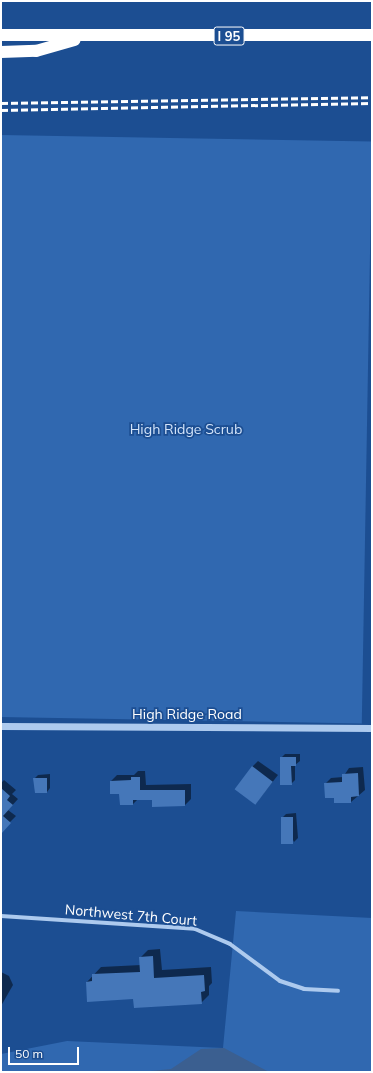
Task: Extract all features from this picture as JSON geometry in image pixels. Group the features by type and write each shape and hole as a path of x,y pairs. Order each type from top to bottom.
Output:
{"highway":[{"name":"I 95","path":"1,35 86,37 372,35"},
{"path":"1,52 36,51 86,37"}],"street":[{"name":"High Ridge Road","path":"1,726 372,728"},
{"name":"Northwest 7th Court","path":"1,916 195,929 230,944 280,981 304,989 338,991"}],"green space":[{"name":"High Ridge Scrub","path":"1,135 372,141 362,723 1,717"},
{"path":"236,911 372,918 372,1072 1,1072 1,1054 67,1041 223,1048"}],"shaded area":[{"path":"224,1048 269,1072 141,1072 171,1069 201,1049"}],"building":[{"path":"280,757 296,757 296,766 291,766 292,785 280,785"},
{"path":"252,766 273,782 255,805 235,789"},
{"path":"358,773 359,796 351,797 351,803 334,803 334,798 325,798 324,783 342,782 342,774"},
{"path":"131,777 140,777 140,790 185,790 185,806 152,807 152,800 133,800 133,805 120,805 119,794 110,794 110,781 131,780"},
{"path":"33,778 47,778 47,793 35,793"},
{"path":"1,788 10,796 7,800 13,805 3,816 11,823 1,834"},
{"path":"281,817 293,817 293,844 281,844"},
{"path":"153,956 154,978 204,975 205,991 201,992 202,1004 134,1008 133,999 87,1002 86,982 92,981 92,974 140,972 139,957"}],"railway":[{"path":"1,103 372,97"},
{"path":"1,110 372,103"}]}
